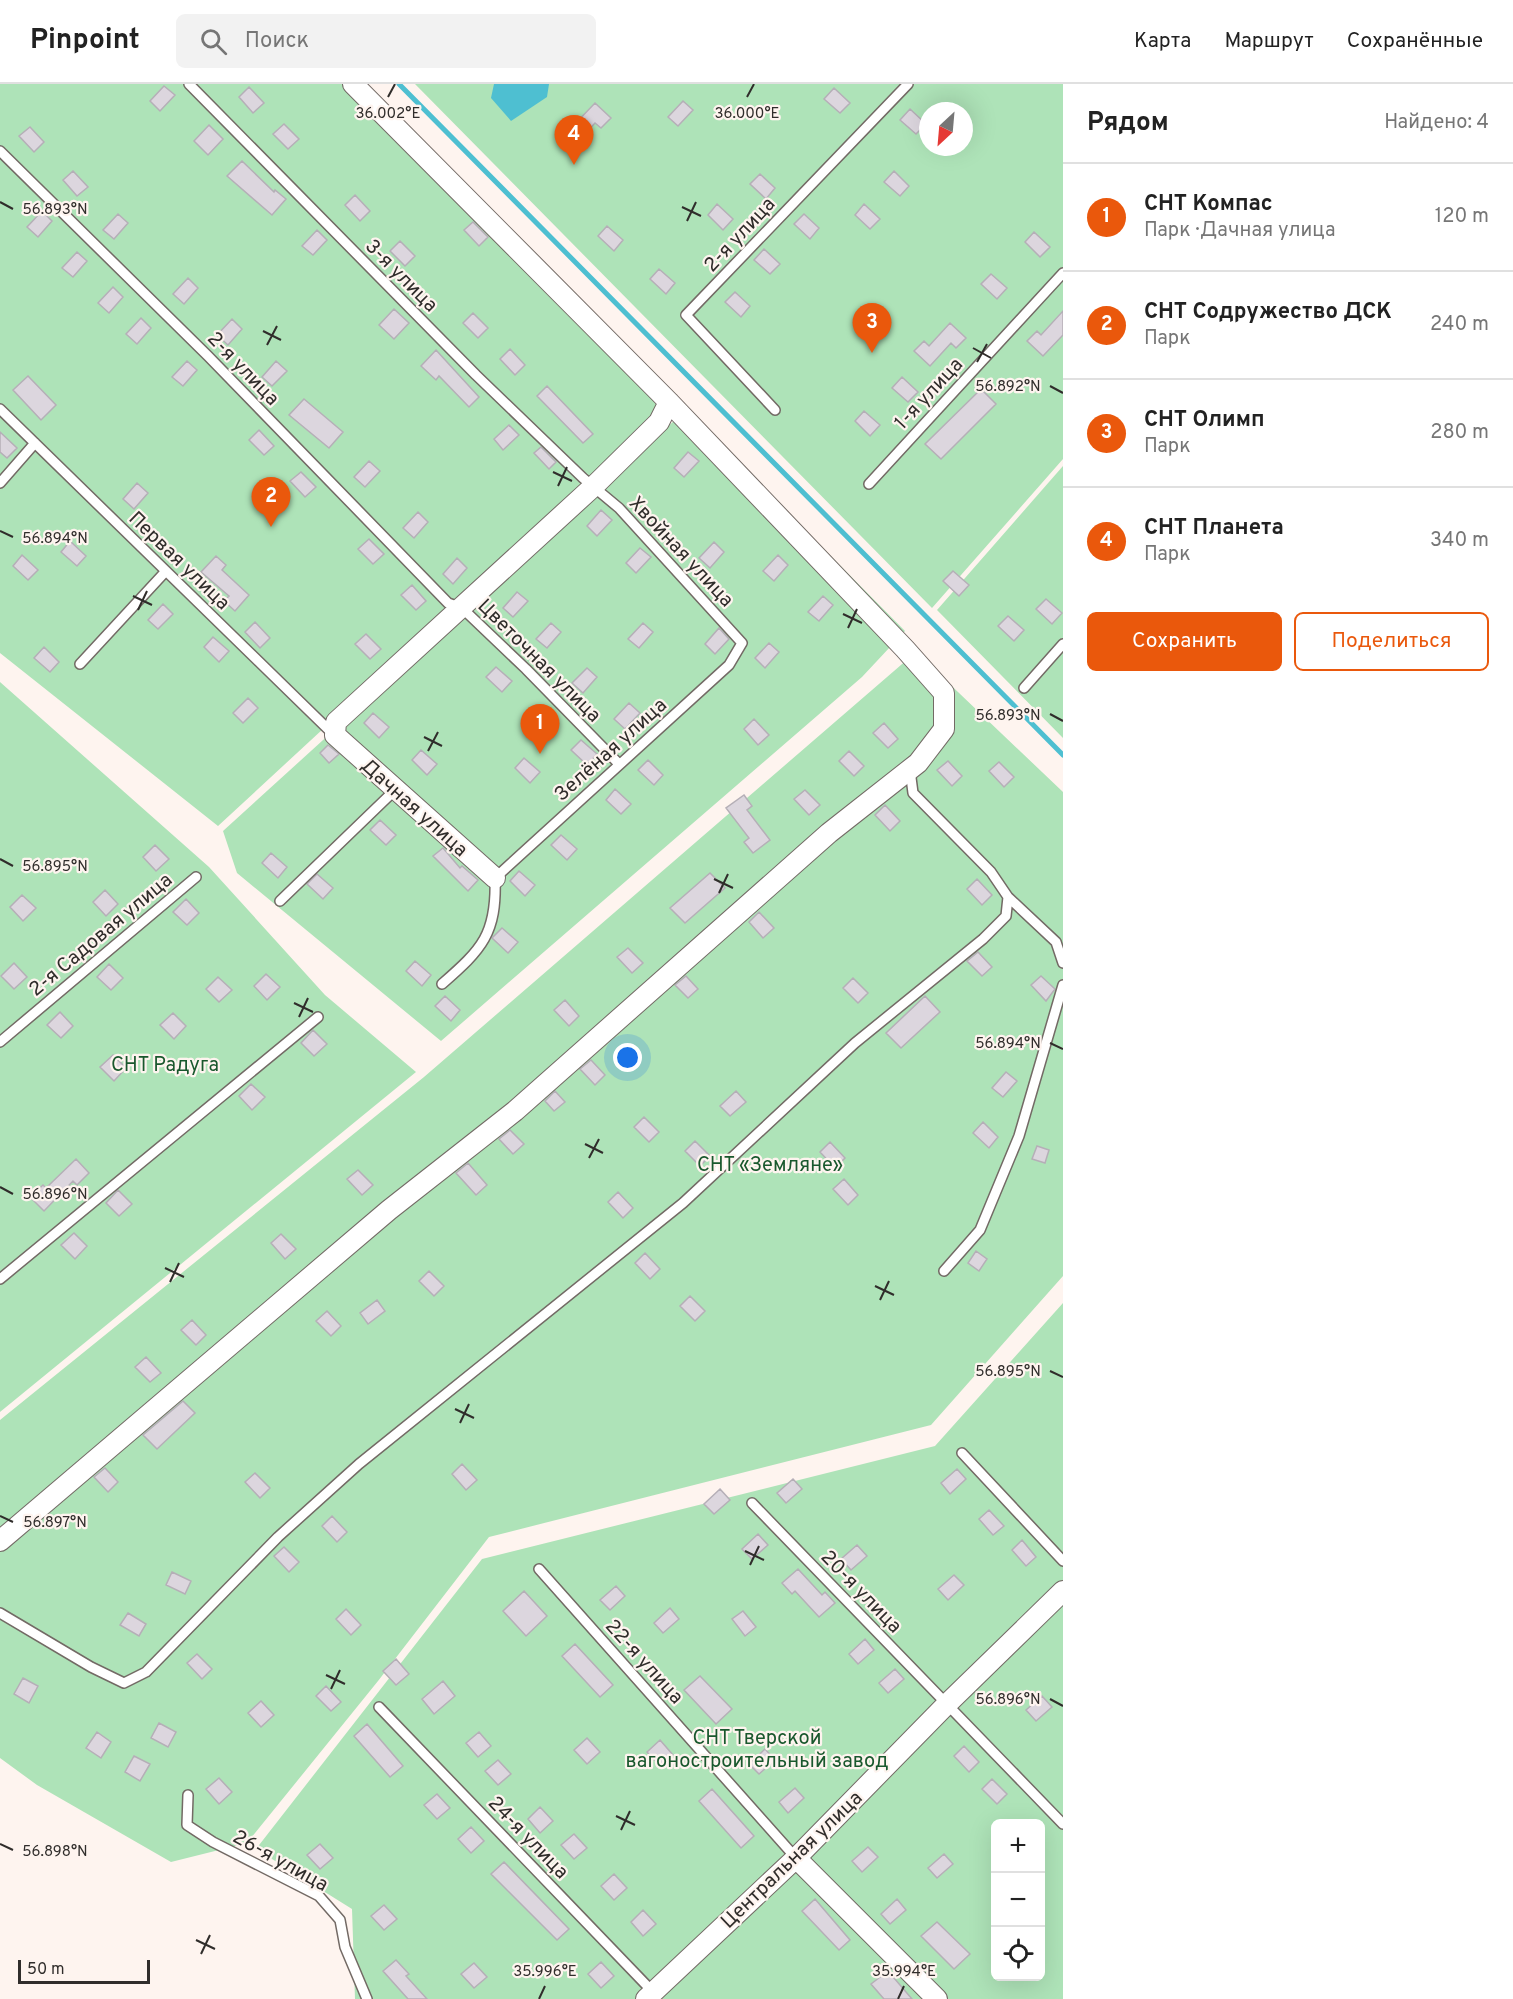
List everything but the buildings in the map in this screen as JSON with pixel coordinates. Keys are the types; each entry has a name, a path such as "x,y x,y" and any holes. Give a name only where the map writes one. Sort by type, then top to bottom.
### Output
{"street":[{"path":"0,1541 389,1210 515,1111 829,833 910,770 944,729 944,693 905,649 669,402 353,84"},
{"path":"335,735 336,722 595,485 659,422 669,402"},
{"name":"Дачная улица","path":"335,735 495,878"},
{"name":"Центральная улица","path":"655,1995 796,1858 946,1705 1063,1592"},
{"path":"796,1858 937,1999"}],"lane":[{"name":"3-я улица","path":"189,84 476,375 583,478 595,485"},
{"name":"2-я улица","path":"775,410 686,315 908,84"},
{"name":"2-я улица","path":"0,151 208,357 448,603 462,608"},
{"name":"1-я улица","path":"869,484 1063,273"},
{"name":"Первая улица","path":"0,409 335,735"},
{"path":"0,483 35,443"},
{"name":"Хвойная улица","path":"595,485 742,642"},
{"path":"80,664 166,571"},
{"name":"Цветочная улица","path":"462,608 526,669 619,764"},
{"name":"Зелёная улица","path":"495,878 729,665 742,642"},
{"path":"1024,688 1063,644"},
{"path":"910,770 913,793 991,872 1008,897 1056,942 1063,963"},
{"path":"280,901 395,790"},
{"name":"2-я Садовая улица","path":"0,1042 196,877"},
{"path":"442,984 470,959 488,936 496,901 495,878"},
{"path":"0,1613 91,1667 124,1683 146,1672 278,1537 359,1464 683,1203 855,1043 983,939 1006,916 1008,897"},
{"path":"944,1271 980,1230 1019,1136 1063,985"},
{"path":"0,1279 318,1017"},
{"path":"962,1453 1063,1561"},
{"name":"20-я улица","path":"752,1503 1063,1824"},
{"name":"22-я улица","path":"539,1569 796,1858"},
{"name":"24-я улица","path":"378,1707 655,1995"},
{"name":"26-я улица","path":"188,1795 187,1825 213,1842 319,1896 340,1920 345,1947 367,1999"}],"green space":[{"path":"0,84 359,84 678,401 218,826 0,653"},
{"path":"415,84 1063,84 1063,459 932,608"},
{"path":"686,410 905,631 862,677 441,1041 237,873 223,831"},
{"path":"1063,466 1063,738 937,610"},
{"name":"СНТ «Земляне»","path":"916,652 1063,792 1063,1276 931,1425 489,1537 378,1681 247,1843 171,1862 37,1785 0,1758 0,1420 424,1077"},
{"name":"СНТ Радуга","path":"0,682 209,867 325,995 416,1072 0,1412"},
{"name":"СНТ Тверской вагоностроительный завод","path":"1063,1303 1063,1999 355,1999 352,1909 256,1849 482,1559 935,1446"}],"water":[{"path":"494,84 549,84 547,97 511,121 491,98"}],"waterway":[{"path":"399,84 1063,755"}],"place":[{"name":"СНТ Планета","path":"574,165"},
{"name":"СНТ Олимп","path":"872,353"},
{"name":"СНТ Содружество ДСК","path":"271,527"},
{"name":"СНТ Компас","path":"540,754"}]}
